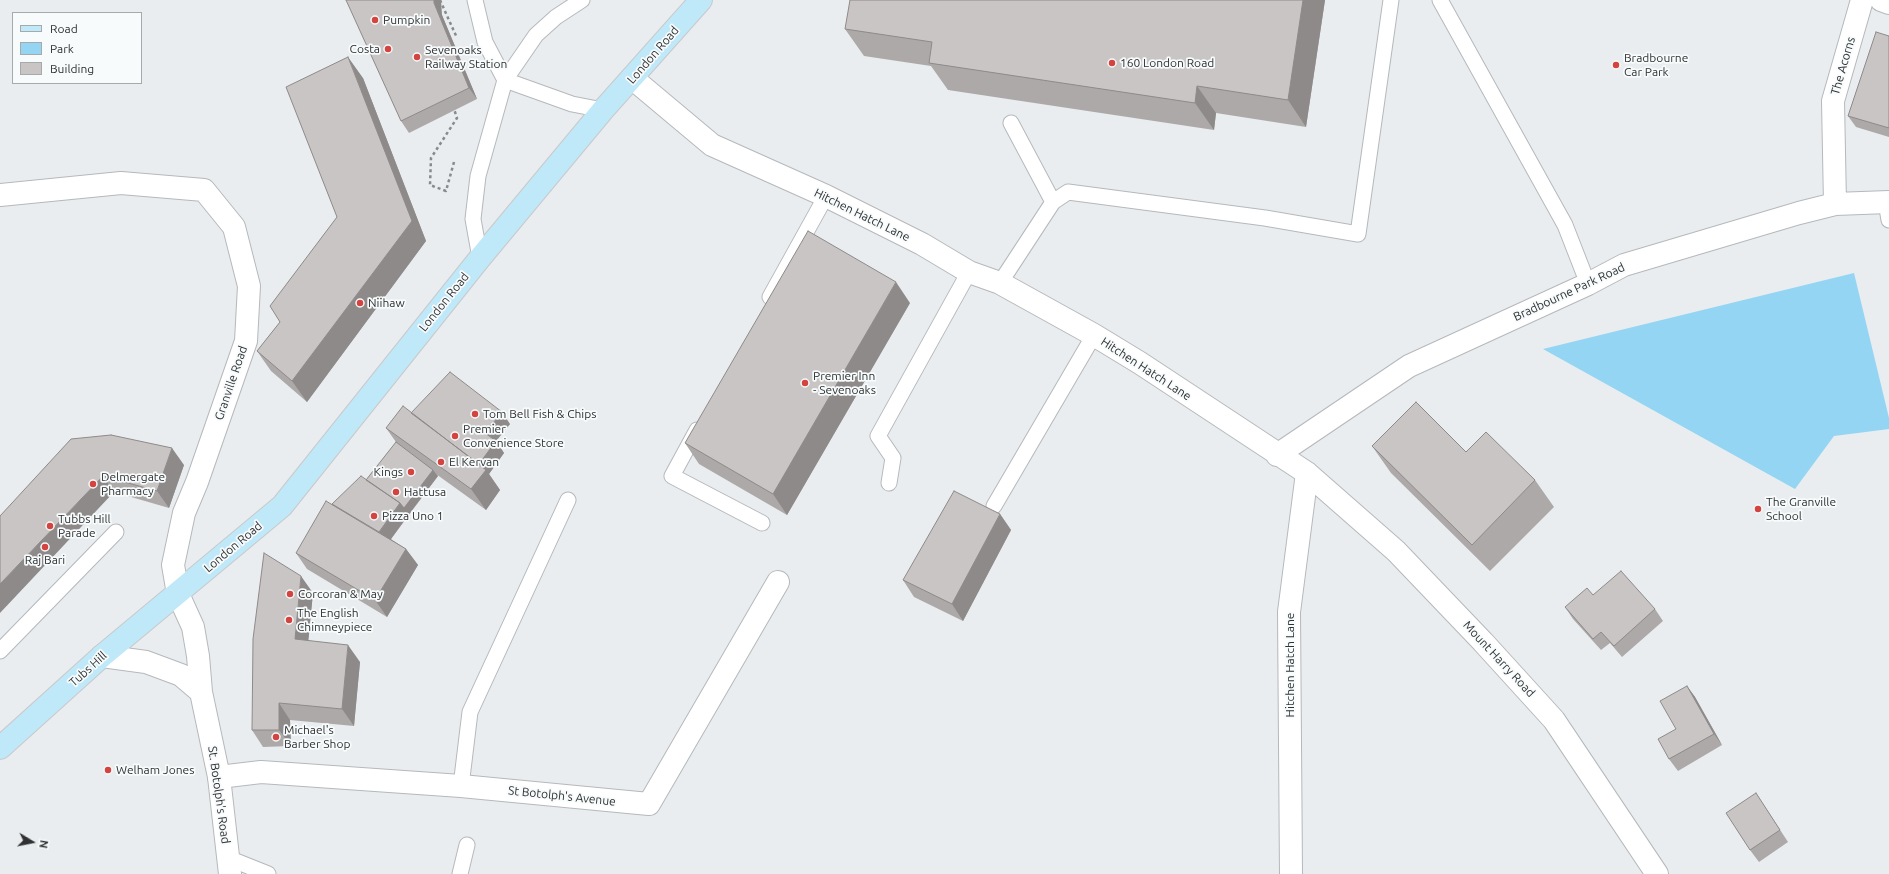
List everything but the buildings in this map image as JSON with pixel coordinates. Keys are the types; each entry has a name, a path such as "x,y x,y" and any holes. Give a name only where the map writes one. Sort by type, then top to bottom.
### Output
{"main road":[{"name":"London Road","path":"178,594 282,506 480,258 603,110 700,0"},
{"name":"Tubs Hill","path":"0,748 102,656 178,594"}],"street":[{"name":"The Acorns","path":"1835,204 1833,101 1862,0"},
{"path":"1880,0 1889,4"},
{"name":"Hitchen Hatch Lane","path":"632,78 712,145 826,196 922,244 969,272 1000,282 1140,363 1307,473 1289,612 1291,874"},
{"name":"Granville Road","path":"0,194 121,183 204,190 234,227 249,286 246,341 197,482 184,513 173,565 178,594"},
{"name":"Bradbourne Park Road","path":"1277,454 1409,366 1588,284 1624,265 1799,213 1835,204 1888,208"},
{"name":"Mount Harry Road","path":"1307,473 1396,551 1484,642 1554,720 1605,793 1657,874"},
{"name":"St Botolph's Avenue","path":"219,777 261,772 461,786 649,804 778,582"},
{"name":"St. Botolph's Road","path":"178,594 193,627 198,656 201,692 219,777 229,866"},
{"path":"102,656 153,664 181,675 201,692"}],"lane":[{"path":"475,0 485,42 505,80 572,104 603,110"},
{"path":"480,258 473,219 478,176 505,80 536,35 556,17 582,0"},
{"path":"1000,282 1053,202 1068,192 1265,218 1358,234 1391,0"},
{"path":"1440,0 1565,225 1588,284"},
{"path":"1011,123 1053,202"},
{"path":"764,308 826,196"},
{"path":"889,483 893,458 878,436 969,272"},
{"path":"994,506 1094,335"},
{"path":"702,420 672,476 762,523"},
{"path":"461,786 470,712 568,500"},
{"path":"0,651 116,532"},
{"path":"460,874 467,845"},
{"path":"229,866 268,874"}],"path":[{"path":"440,0 457,40"},
{"path":"451,104 457,118 431,158 430,185 446,191 456,156"}],"green space":[{"path":"1854,273 1889,418 1889,429 1834,436 1795,489 1543,349"}],"place":[{"name":"Pumpkin","path":"375,20"},
{"name":"Costa","path":"388,49"},
{"name":"Sevenoaks Railway Station","path":"417,57"},
{"name":"160 London Road","path":"1112,63"},
{"name":"Bradbourne Car Park","path":"1616,65"},
{"name":"Niihaw","path":"360,303"},
{"name":"Premier Inn - Sevenoaks","path":"805,383"},
{"name":"Tom Bell Fish & Chips","path":"475,414"},
{"name":"Premier Convenience Store","path":"455,436"},
{"name":"El Kervan","path":"441,462"},
{"name":"Kings","path":"411,472"},
{"name":"Delmergate Pharmacy","path":"93,484"},
{"name":"Hattusa","path":"396,492"},
{"name":"The Granville School","path":"1758,509"},
{"name":"Pizza Uno 1","path":"374,516"},
{"name":"Tubbs Hill Parade","path":"50,526"},
{"name":"Raj Bari","path":"45,547"},
{"name":"Corcoran & May","path":"290,594"},
{"name":"The English Chimneypiece","path":"289,620"},
{"name":"Michael's Barber Shop","path":"276,737"},
{"name":"Welham Jones","path":"108,770"}]}
